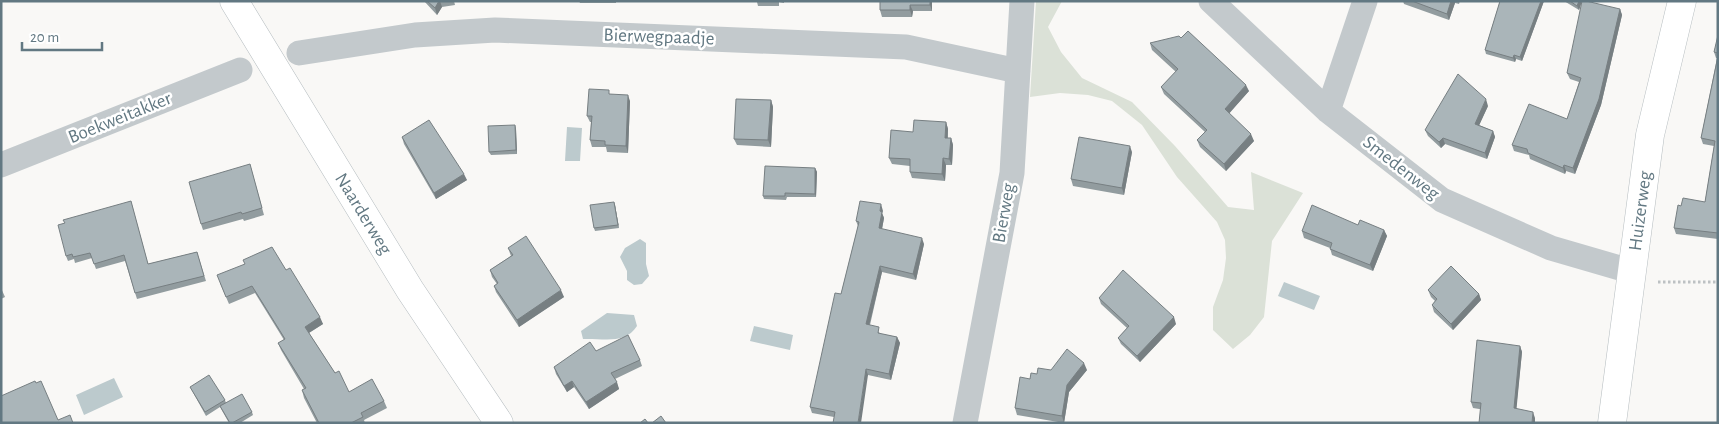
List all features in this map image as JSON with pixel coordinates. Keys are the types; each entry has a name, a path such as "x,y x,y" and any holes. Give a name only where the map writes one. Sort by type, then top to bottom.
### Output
{"main road":[{"name":"Naarderweg","path":"234,1 410,290 499,423"},
{"name":"Huizerweg","path":"1612,423 1640,276 1650,135 1682,1"}],"street":[{"name":"Bierweg","path":"966,423 1012,173 1022,1"},
{"name":"Smedenweg","path":"1211,1 1328,111 1442,200 1551,248 1640,276"},
{"path":"1328,111 1365,1"},
{"name":"Bierwegpaadje","path":"299,53 415,35 496,30 906,47 1018,71"},
{"name":"Boekweitakker","path":"1,165 240,70"}],"path":[{"path":"1640,276 1718,282"}],"shaded area":[{"path":"1036,1 1062,1 1048,27 1061,52 1082,78 1132,102 1175,146 1228,207 1254,210 1251,172 1303,193 1272,241 1264,317 1250,335 1233,349 1213,330 1213,307 1223,280 1226,258 1225,240 1217,222 1177,177 1142,125 1112,101 1088,95 1060,93 1030,97"},
{"path":"567,127 582,128 580,161 565,161"},
{"path":"640,239 646,243 646,264 649,276 642,284 634,285 627,280 627,271 620,257 625,248"},
{"path":"1284,282 1320,296 1314,310 1278,296"},
{"path":"607,313 634,315 637,326 632,332 620,338 583,339 581,331"},
{"path":"754,326 793,335 790,350 750,341"},
{"path":"114,378 123,397 84,415 76,395"}],"building":[{"path":"427,1 439,1 435,8"},
{"path":"880,1 930,1 930,5 910,5 910,10 880,10"},
{"path":"1412,1 1451,1 1447,14"},
{"path":"1500,1 1541,1 1520,57 1514,55 1513,58 1485,50"},
{"path":"1570,1 1579,1 1577,6"},
{"path":"1582,1 1620,9 1599,99 1573,168 1564,165 1563,168 1528,153 1527,149 1512,145 1529,104 1567,119 1581,78 1567,73"},
{"path":"1188,31 1246,85 1225,109 1251,134 1224,164 1197,140 1207,130 1161,87 1178,69 1150,43 1179,36 1181,38"},
{"path":"1718,35 1718,53 1714,52"},
{"path":"1718,56 1718,233 1674,228 1678,205 1681,206 1683,198 1705,202 1715,141 1701,138"},
{"path":"1458,74 1486,99 1475,124 1493,131 1485,153 1443,138 1439,142 1425,130"},
{"path":"589,89 609,90 609,94 628,95 626,146 605,145 605,141 590,140 592,116 587,116"},
{"path":"736,99 771,100 768,140 734,139"},
{"path":"429,120 464,174 434,193 402,137"},
{"path":"914,120 946,122 945,138 951,138 949,159 943,158 942,174 910,172 910,159 889,158 891,130 913,132"},
{"path":"515,125 516,150 489,152 488,126"},
{"path":"1079,137 1130,146 1122,188 1071,179"},
{"path":"250,164 262,208 201,224 189,182"},
{"path":"765,166 815,168 815,194 785,193 785,196 763,196"},
{"path":"131,201 148,264 197,252 204,276 135,293 124,255 94,264 90,253 73,257 72,254 66,256 58,225 65,223 63,220"},
{"path":"860,201 881,204 880,211 882,212 879,228 922,238 913,274 880,266 866,324 879,327 878,333 897,337 889,374 866,369 858,423 833,423 835,412 810,407 835,293 841,294 859,222 856,221"},
{"path":"614,202 618,225 594,228 590,205"},
{"path":"1312,205 1358,225 1360,220 1384,230 1370,265 1330,249 1332,243 1302,231"},
{"path":"526,236 561,290 517,320 494,286 498,283 490,270 513,255 508,248"},
{"path":"272,247 286,270 290,268 320,317 305,327 335,373 339,371 349,392 372,379 384,401 361,413 363,417 351,423 319,423 302,390 306,388 278,343 285,339 252,286 226,297 217,275 245,264 243,260"},
{"path":"1451,266 1479,294 1451,324 1432,305 1437,299 1428,290"},
{"path":"1123,270 1174,317 1137,356 1118,338 1129,326 1099,298"},
{"path":"628,335 640,360 611,373 617,382 586,402 572,381 564,386 554,367 590,342 596,351"},
{"path":"1477,340 1520,346 1514,408 1533,412 1532,423 1479,423 1481,403 1471,402"},
{"path":"1067,349 1084,363 1067,385 1062,416 1015,408 1020,377 1030,379 1031,373 1037,374 1038,368 1051,370"},
{"path":"209,375 225,400 205,412 190,387"},
{"path":"35,381 36,383 41,381 58,420 70,415 73,423 1,423 1,396"},
{"path":"242,394 252,412 230,423 220,406"},
{"path":"661,416 666,423 652,423"},
{"path":"645,419 648,423 640,423"}]}
